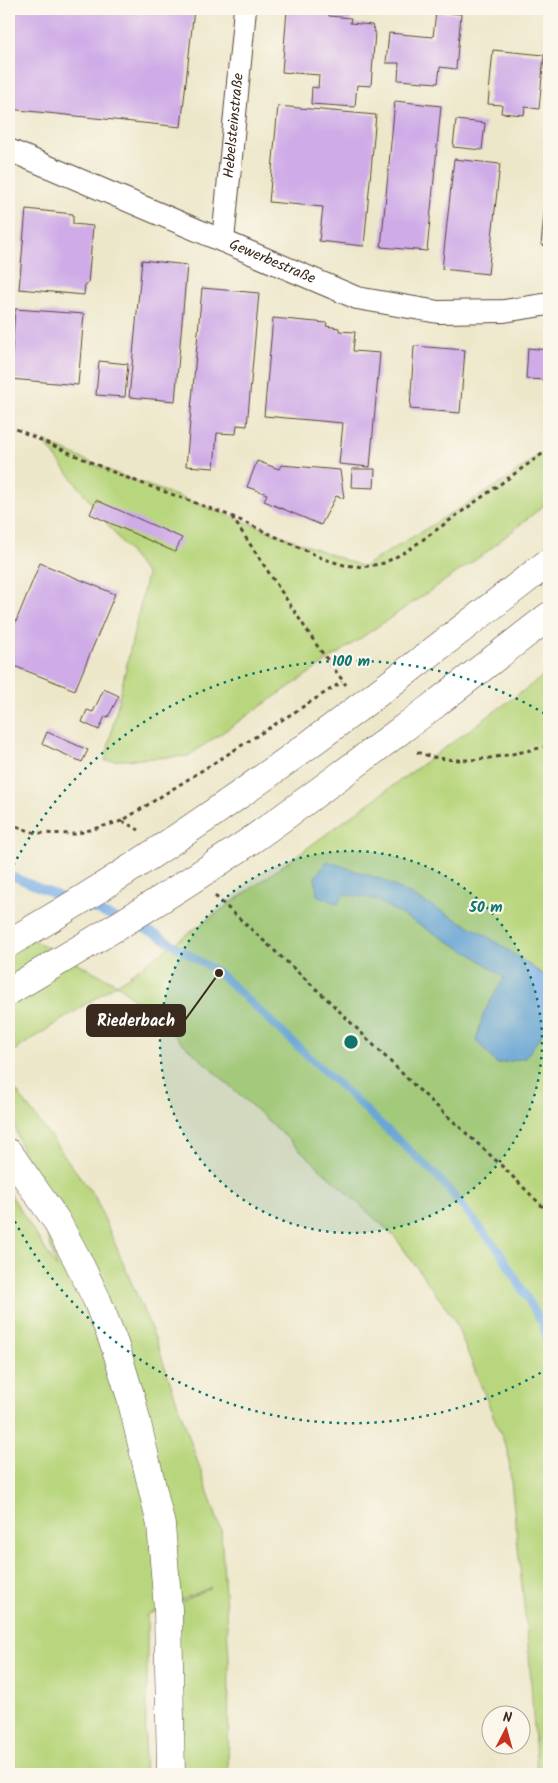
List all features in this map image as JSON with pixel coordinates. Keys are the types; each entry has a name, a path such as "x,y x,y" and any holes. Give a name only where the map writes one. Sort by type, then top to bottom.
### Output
{"main road":[{"path":"9,943 70,908 152,856 232,801 326,733 549,562"},
{"path":"9,991 173,892 254,838 348,770 549,616"},
{"path":"9,1153 56,1220 77,1259 97,1300 115,1346 131,1398 161,1525 168,1609 170,1774"}],"street":[{"name":"Hebelsteinstraße","path":"223,241 245,9"},
{"name":"Gewerbestraße","path":"9,150 357,298 438,312 504,311 549,304"}],"path":[{"path":"9,426 122,476 231,516 324,559 344,565 363,567 384,563 407,551 549,449"},
{"path":"231,516 342,682 348,688"},
{"path":"9,824 36,833 75,834 122,821 342,682"},
{"path":"413,750 442,759 466,761 495,758 549,746"},
{"path":"122,821 142,832"},
{"path":"215,896 326,998 417,1088 502,1166 549,1213"}],"green space":[{"path":"44,442 122,476 363,567 506,480 549,447 549,501 484,554 188,756 105,761 147,575"},
{"path":"549,672 549,1774 537,1774 529,1654 508,1452 454,1319 395,1237 117,984"},
{"path":"9,927 117,984 9,1054"},
{"path":"9,1081 95,1197 155,1338 221,1530 229,1658 228,1774 171,1774 168,1609 211,1587 147,1615 144,1774 9,1774 9,1192 57,1268 9,1107"}],"water":[{"path":"327,861 383,880 484,934 547,977 549,1025 525,1058 497,1064 476,1040 484,1012 504,978 476,957 374,899 344,894 338,904 317,895 315,877"}],"building":[{"path":"9,9 194,9 181,127 9,109"},
{"path":"287,10 329,13 329,16 351,18 350,23 372,25 375,32 371,86 357,85 355,107 311,104 312,87 318,88 319,75 282,72"},
{"path":"436,12 461,14 456,69 440,67 438,83 398,80 399,63 386,63 389,33 433,37"},
{"path":"493,50 544,55 539,109 525,107 524,115 501,113 502,105 488,104"},
{"path":"395,101 441,106 427,251 381,247"},
{"path":"278,106 376,115 364,246 319,241 323,207 269,202"},
{"path":"456,120 485,123 482,150 453,147"},
{"path":"454,159 500,164 488,274 442,269"},
{"path":"549,174 549,246 541,245"},
{"path":"26,209 73,214 73,224 93,226 88,284 85,284 84,295 19,289"},
{"path":"142,260 187,265 175,401 129,397"},
{"path":"202,288 259,293 247,426 237,425 236,434 217,433 214,468 186,466"},
{"path":"15,309 84,314 78,385 10,379"},
{"path":"273,318 327,323 326,326 339,328 339,331 355,332 353,351 380,353 370,467 339,464 343,423 264,416"},
{"path":"414,346 465,350 460,413 410,409"},
{"path":"528,348 549,350 549,380 526,379"},
{"path":"99,361 128,364 125,397 96,395"},
{"path":"257,461 279,469 281,465 340,470 344,498 336,496 321,525 264,501 267,494 247,487"},
{"path":"352,469 375,469 374,488 351,487"},
{"path":"96,500 182,538 175,552 90,514"},
{"path":"40,563 115,594 75,690 9,664 9,624 14,626"},
{"path":"104,689 119,696 108,717 105,716 99,730 82,722 87,710 93,712"},
{"path":"47,732 88,750 82,762 42,744"}],"waterway":[{"path":"9,875 69,900"},
{"path":"85,906 118,919"},
{"path":"131,924 156,934 219,973 439,1178 500,1252 542,1323 549,1345"}],"place":[{"name":"Riederbach","path":"219,973"}]}
